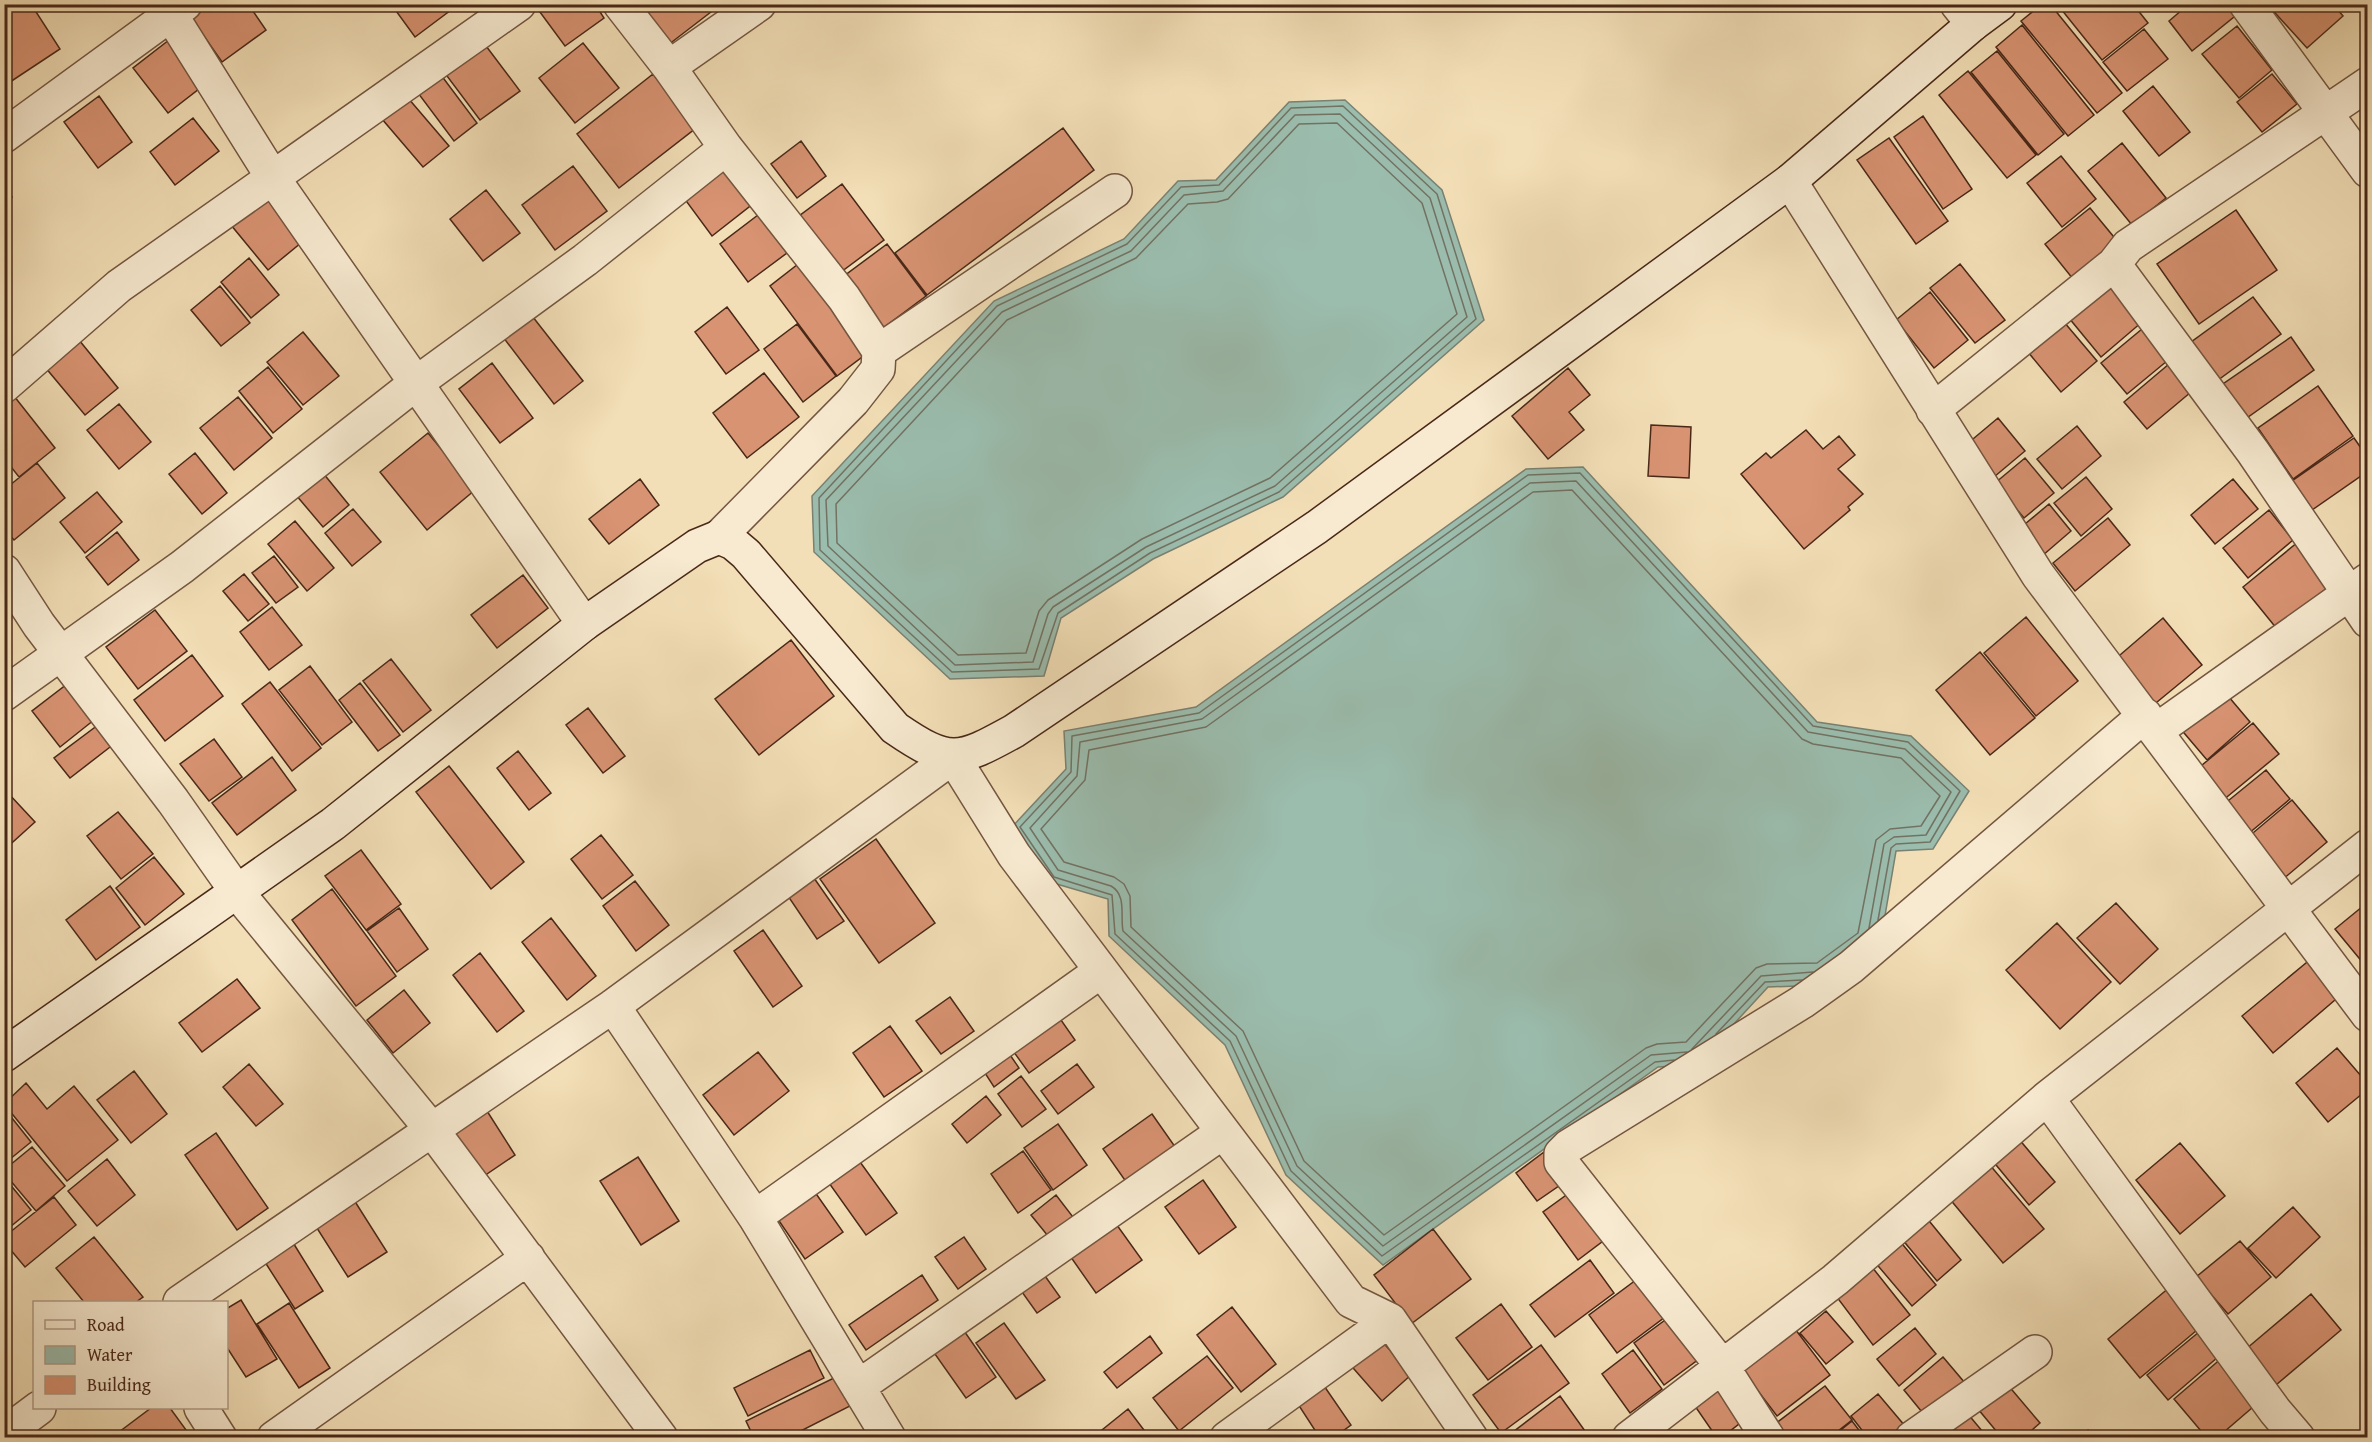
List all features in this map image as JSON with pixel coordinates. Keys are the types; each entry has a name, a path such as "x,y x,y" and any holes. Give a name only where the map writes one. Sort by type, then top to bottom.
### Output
{"street":[{"path":"4,386 119,286 519,4"},
{"path":"4,1056 333,824 584,624 697,546 719,537 853,401 878,369 879,351 844,298 726,148 669,67 620,4"},
{"path":"669,67 759,4"},
{"path":"181,1301 613,1006 953,757 980,750 1014,731 1317,527 1790,181 1965,14 2000,4"},
{"path":"2246,4 2326,111 2367,171"},
{"path":"4,136 173,8 273,178 584,624"},
{"path":"1933,410 2114,264 2128,246 2367,84"},
{"path":"4,694 182,567 415,384 585,260 726,148"},
{"path":"1790,181 2038,575 2151,722 2367,1015"},
{"path":"879,351 1115,191"},
{"path":"2114,264 2253,452 2358,588 2367,621"},
{"path":"719,537 733,543 746,554 895,728 923,747 953,757 1014,855 1351,1301 1390,1320 1471,1437"},
{"path":"4,571 61,654 173,801 237,892 432,1130 661,1437"},
{"path":"1768,1437 1722,1366 1561,1162 1561,1154 1569,1146 1802,1002 1851,967 2151,722 2358,588"},
{"path":"1629,1437 1835,1280 2047,1098 2367,846"},
{"path":"755,1217 1101,971"},
{"path":"613,1006 755,1217 889,1437"},
{"path":"2047,1098 2275,1411 2298,1437"},
{"path":"858,1387 1223,1132"},
{"path":"274,1437 528,1258"},
{"path":"1227,1437 1390,1320"},
{"path":"1912,1437 2035,1352"},
{"path":"4,1434 36,1409"},
{"path":"202,1409 220,1437"}],"water":[{"path":"1345,100 1442,190 1484,320 1283,497 1153,559 1061,618 1044,676 950,679 814,552 812,496 994,301 1124,239 1178,181 1216,180 1289,102"},
{"path":"1583,467 1817,722 1911,736 1969,791 1933,849 1896,851 1880,945 1825,985 1768,987 1696,1065 1658,1067 1383,1265 1286,1175 1225,1045 1109,936 1108,899 1050,882 1011,828 1066,769 1064,731 1196,707 1526,469"}],"building":[{"path":"4,4 31,4 60,49 4,86"},
{"path":"198,4 248,4 266,30 222,62 187,12"},
{"path":"391,4 459,4 415,37"},
{"path":"534,4 595,4 604,18 565,46"},
{"path":"652,4 720,5 668,45 643,11"},
{"path":"2042,4 2050,4 2122,93 2097,113 2021,21"},
{"path":"2057,4 2133,4 2148,23 2102,60"},
{"path":"2189,4 2234,4 2240,12 2192,51 2169,21"},
{"path":"2267,4 2333,4 2343,16 2307,48"},
{"path":"2022,25 2094,115 2068,136 1996,47"},
{"path":"2237,26 2272,70 2239,98 2202,54"},
{"path":"2144,29 2168,59 2127,91 2103,62"},
{"path":"480,38 520,91 480,120 441,68"},
{"path":"169,40 204,85 168,113 133,68"},
{"path":"583,43 619,88 575,123 539,78"},
{"path":"1997,51 2064,134 2038,155 1971,72"},
{"path":"438,71 477,123 454,141 415,89"},
{"path":"1968,71 2036,155 2007,178 1939,95"},
{"path":"653,74 696,128 619,188 577,134"},
{"path":"2272,74 2297,104 2262,132 2237,102"},
{"path":"2153,86 2190,132 2159,156 2123,111"},
{"path":"99,96 132,142 98,168 64,122"},
{"path":"408,98 449,146 423,167 382,119"},
{"path":"1923,116 1972,189 1943,209 1894,137"},
{"path":"193,118 219,151 175,185 150,152"},
{"path":"1063,128 1094,170 927,295 895,253"},
{"path":"1889,138 1948,221 1916,244 1857,160"},
{"path":"801,141 826,176 797,198 771,164"},
{"path":"2122,143 2166,198 2132,225 2088,171"},
{"path":"2061,156 2096,199 2062,227 2027,183"},
{"path":"723,162 754,203 712,236 681,194"},
{"path":"573,166 607,211 555,250 522,205"},
{"path":"842,184 884,240 841,272 799,216"},
{"path":"4,187 12,197 4,203"},
{"path":"486,190 520,233 483,261 450,219"},
{"path":"270,193 307,238 268,270 231,225"},
{"path":"2090,208 2118,242 2073,279 2045,244"},
{"path":"2236,210 2277,270 2199,324 2157,264"},
{"path":"758,215 787,253 748,282 720,244"},
{"path":"887,244 926,296 883,328 844,276"},
{"path":"249,258 279,295 251,318 221,282"},
{"path":"802,261 870,351 837,376 770,286"},
{"path":"1960,264 2005,320 1975,343 1930,288"},
{"path":"2111,284 2142,322 2101,357 2069,318"},
{"path":"220,286 250,323 221,346 191,310"},
{"path":"1930,292 1968,340 1934,368 1896,320"},
{"path":"2253,297 2281,334 2214,383 2187,345"},
{"path":"727,307 759,350 726,374 695,332"},
{"path":"529,312 583,381 554,404 500,333"},
{"path":"2064,322 2097,361 2061,392 2028,352"},
{"path":"797,324 836,376 803,402 764,349"},
{"path":"2142,329 2167,361 2127,394 2101,363"},
{"path":"303,332 339,376 303,405 267,362"},
{"path":"2291,337 2314,370 2244,420 2220,386"},
{"path":"79,340 118,388 85,415 45,367"},
{"path":"492,363 533,418 500,443 459,389"},
{"path":"2169,364 2191,392 2147,429 2124,402"},
{"path":"268,367 302,409 273,433 239,391"},
{"path":"1568,368 1590,395 1569,412 1584,430 1548,459 1512,416"},
{"path":"764,373 799,417 747,458 713,413"},
{"path":"2318,386 2353,436 2293,479 2258,428"},
{"path":"14,396 55,448 19,477 4,458 4,404"},
{"path":"238,397 272,438 234,470 200,428"},
{"path":"119,404 151,442 119,469 87,430"},
{"path":"1998,418 2025,451 1988,482 1961,449"},
{"path":"1651,425 1691,427 1689,478 1648,476"},
{"path":"2077,426 2101,456 2062,489 2037,459"},
{"path":"1806,430 1823,449 1839,436 1855,455 1838,469 1863,494 1848,507 1850,510 1804,549 1741,474 1766,453 1771,458"},
{"path":"428,433 475,490 427,530 380,472"},
{"path":"2354,438 2368,458 2368,471 2312,510 2292,481"},
{"path":"195,453 227,493 202,514 169,474"},
{"path":"2025,458 2054,493 2024,518 1995,483"},
{"path":"37,463 65,498 14,540 4,529 4,490"},
{"path":"323,473 349,505 323,527 296,495"},
{"path":"2086,477 2112,509 2081,536 2054,503"},
{"path":"640,479 659,505 609,544 589,519"},
{"path":"2233,479 2258,509 2215,544 2191,515"},
{"path":"97,492 122,522 85,553 60,522"},
{"path":"2049,504 2071,531 2042,556 2019,529"},
{"path":"353,509 381,542 352,566 325,533"},
{"path":"2269,510 2293,540 2248,578 2223,548"},
{"path":"2108,518 2130,545 2075,591 2053,563"},
{"path":"295,521 334,568 307,591 268,544"},
{"path":"117,532 139,560 108,585 86,557"},
{"path":"2298,542 2332,584 2277,629 2243,587"},
{"path":"274,556 298,587 276,603 252,573"},
{"path":"244,574 269,604 248,621 223,591"},
{"path":"523,575 548,608 497,648 471,615"},
{"path":"272,607 302,645 269,670 240,632"},
{"path":"155,610 187,651 138,689 106,647"},
{"path":"2026,617 2078,681 2036,716 1984,653"},
{"path":"2163,618 2202,665 2151,707 2113,661"},
{"path":"791,640 834,696 759,755 715,699"},
{"path":"1980,652 2035,718 1990,755 1936,690"},
{"path":"192,655 223,696 165,741 134,700"},
{"path":"391,659 431,710 403,732 363,681"},
{"path":"310,666 352,722 322,745 279,690"},
{"path":"71,681 99,716 60,747 32,711"},
{"path":"270,682 321,748 292,771 242,704"},
{"path":"360,683 400,735 378,751 339,700"},
{"path":"2223,690 2250,722 2207,760 2179,727"},
{"path":"588,708 625,756 603,773 566,725"},
{"path":"2253,723 2279,754 2222,801 2196,770"},
{"path":"98,725 114,744 70,778 54,758"},
{"path":"214,739 242,777 209,801 180,764"},
{"path":"518,751 551,793 529,810 497,768"},
{"path":"272,757 296,790 237,835 212,803"},
{"path":"449,766 524,862 491,889 416,792"},
{"path":"2266,770 2290,799 2248,834 2223,805"},
{"path":"8,793 35,822 4,850 4,797"},
{"path":"2292,800 2327,842 2282,880 2247,838"},
{"path":"118,812 153,854 121,879 87,836"},
{"path":"601,835 633,875 602,899 571,859"},
{"path":"876,839 935,923 879,963 820,879"},
{"path":"361,850 401,904 366,930 325,876"},
{"path":"154,857 184,894 145,925 116,888"},
{"path":"814,878 844,921 817,939 788,896"},
{"path":"635,881 669,925 636,951 603,906"},
{"path":"110,886 140,927 96,960 66,920"},
{"path":"332,889 396,976 356,1006 292,920"},
{"path":"2368,902 2368,969 2335,929"},
{"path":"2116,903 2158,949 2120,984 2077,938"},
{"path":"399,908 428,949 397,972 367,931"},
{"path":"551,918 596,976 567,1000 522,942"},
{"path":"2057,923 2111,982 2060,1029 2006,970"},
{"path":"763,930 802,986 773,1007 734,951"},
{"path":"480,953 524,1011 497,1032 453,975"},
{"path":"2312,958 2342,994 2273,1053 2242,1016"},
{"path":"237,979 260,1008 202,1052 179,1023"},
{"path":"404,990 430,1023 393,1053 367,1020"},
{"path":"950,997 974,1031 941,1054 916,1021"},
{"path":"1054,1010 1075,1040 1029,1073 1008,1044"},
{"path":"890,1026 922,1071 884,1097 853,1053"},
{"path":"2337,1048 2368,1084 2368,1089 2328,1122 2296,1083"},
{"path":"758,1052 789,1091 734,1135 703,1095"},
{"path":"1008,1052 1019,1068 994,1087 983,1070"},
{"path":"249,1064 283,1104 256,1126 223,1087"},
{"path":"1077,1064 1094,1087 1058,1114 1041,1091"},
{"path":"134,1071 167,1114 131,1143 97,1100"},
{"path":"1021,1076 1046,1109 1022,1127 998,1094"},
{"path":"26,1083 47,1109 74,1086 118,1140 67,1181 4,1104"},
{"path":"986,1096 1001,1115 967,1143 952,1124"},
{"path":"4,1108 31,1142 4,1164"},
{"path":"487,1111 515,1155 481,1178 452,1133"},
{"path":"1152,1114 1178,1151 1129,1186 1103,1149"},
{"path":"1058,1124 1087,1165 1053,1190 1024,1148"},
{"path":"216,1133 268,1208 237,1230 185,1155"},
{"path":"2018,1138 2055,1182 2029,1205 1992,1160"},
{"path":"2180,1143 2225,1196 2180,1234 2136,1180"},
{"path":"32,1147 65,1186 36,1211 4,1173 4,1170"},
{"path":"1023,1151 1051,1190 1018,1213 991,1174"},
{"path":"1544,1152 1566,1181 1537,1201 1516,1173"},
{"path":"855,1155 897,1213 866,1235 824,1176"},
{"path":"638,1157 679,1221 641,1245 600,1181"},
{"path":"107,1159 135,1195 97,1226 68,1191"},
{"path":"1989,1164 2044,1229 2003,1263 1949,1198"},
{"path":"4,1177 31,1210 5,1231 4,1230"},
{"path":"1203,1180 1236,1227 1199,1254 1165,1207"},
{"path":"812,1188 843,1232 805,1259 775,1215"},
{"path":"1576,1188 1611,1235 1578,1260 1543,1212"},
{"path":"1056,1195 1073,1217 1048,1236 1031,1215"},
{"path":"54,1197 76,1225 25,1267 4,1242 4,1237"},
{"path":"354,1200 387,1252 348,1277 315,1225"},
{"path":"2293,1207 2320,1237 2276,1278 2248,1248"},
{"path":"1921,1211 1961,1260 1937,1281 1896,1232"},
{"path":"1114,1221 1142,1260 1096,1293 1068,1253"},
{"path":"1433,1229 1471,1279 1411,1324 1374,1275"},
{"path":"94,1237 143,1297 137,1301 83,1301 56,1268"},
{"path":"964,1237 986,1269 958,1289 935,1257"},
{"path":"1899,1240 1936,1285 1912,1306 1874,1261"},
{"path":"292,1241 323,1291 295,1309 263,1259"},
{"path":"2240,1241 2271,1277 2228,1314 2196,1277"},
{"path":"1590,1260 1614,1293 1555,1337 1530,1305"},
{"path":"1872,1267 1910,1315 1873,1345 1836,1296"},
{"path":"922,1275 938,1300 866,1350 849,1325"},
{"path":"1045,1276 1060,1297 1037,1313 1022,1292"},
{"path":"1640,1277 1669,1314 1617,1353 1589,1315"},
{"path":"2170,1287 2203,1325 2140,1378 2108,1339"},
{"path":"2311,1294 2341,1330 2276,1385 2246,1349"},
{"path":"241,1300 277,1359 246,1377 228,1349 228,1308"},
{"path":"289,1303 330,1368 299,1388 257,1324"},
{"path":"1501,1304 1532,1347 1488,1380 1456,1338"},
{"path":"1232,1307 1276,1364 1241,1392 1197,1335"},
{"path":"1826,1311 1853,1342 1826,1364 1800,1333"},
{"path":"1672,1315 1703,1356 1664,1385 1634,1343"},
{"path":"1789,1321 1830,1375 1777,1416 1736,1362"},
{"path":"1004,1323 1045,1380 1016,1399 976,1343"},
{"path":"960,1325 996,1377 966,1398 930,1347"},
{"path":"2205,1327 2225,1351 2168,1400 2147,1375"},
{"path":"1915,1328 1936,1354 1899,1386 1877,1359"},
{"path":"1376,1335 1412,1374 1382,1401 1347,1361"},
{"path":"1150,1336 1162,1353 1117,1388 1104,1372"},
{"path":"1541,1345 1569,1383 1501,1433 1473,1395"},
{"path":"810,1350 824,1378 748,1416 734,1388"},
{"path":"1633,1350 1662,1389 1630,1413 1602,1374"},
{"path":"1207,1356 1233,1388 1179,1431 1153,1398"},
{"path":"1943,1357 1965,1383 1926,1417 1904,1390"},
{"path":"2223,1357 2260,1401 2217,1438 2207,1438 2174,1399"},
{"path":"838,1376 852,1405 787,1438 754,1438 746,1421"},
{"path":"1714,1378 1744,1420 1721,1438 1717,1438 1688,1396"},
{"path":"1320,1380 1351,1425 1333,1438 1320,1438 1294,1398"},
{"path":"2007,1384 2040,1423 2023,1438 2002,1438 1978,1409"},
{"path":"1825,1386 1852,1420 1829,1438 1785,1438 1775,1424"},
{"path":"1878,1394 1905,1426 1891,1438 1868,1438 1851,1416"},
{"path":"1560,1396 1590,1438 1505,1438"},
{"path":"1962,1407 1988,1438 1926,1438"},
{"path":"150,1409 171,1409 189,1434 184,1438 111,1438"},
{"path":"1128,1409 1150,1438 1092,1438"},
{"path":"1852,1421 1865,1438 1831,1438"},
{"path":"2088,1430 2094,1438 2079,1438"}]}
